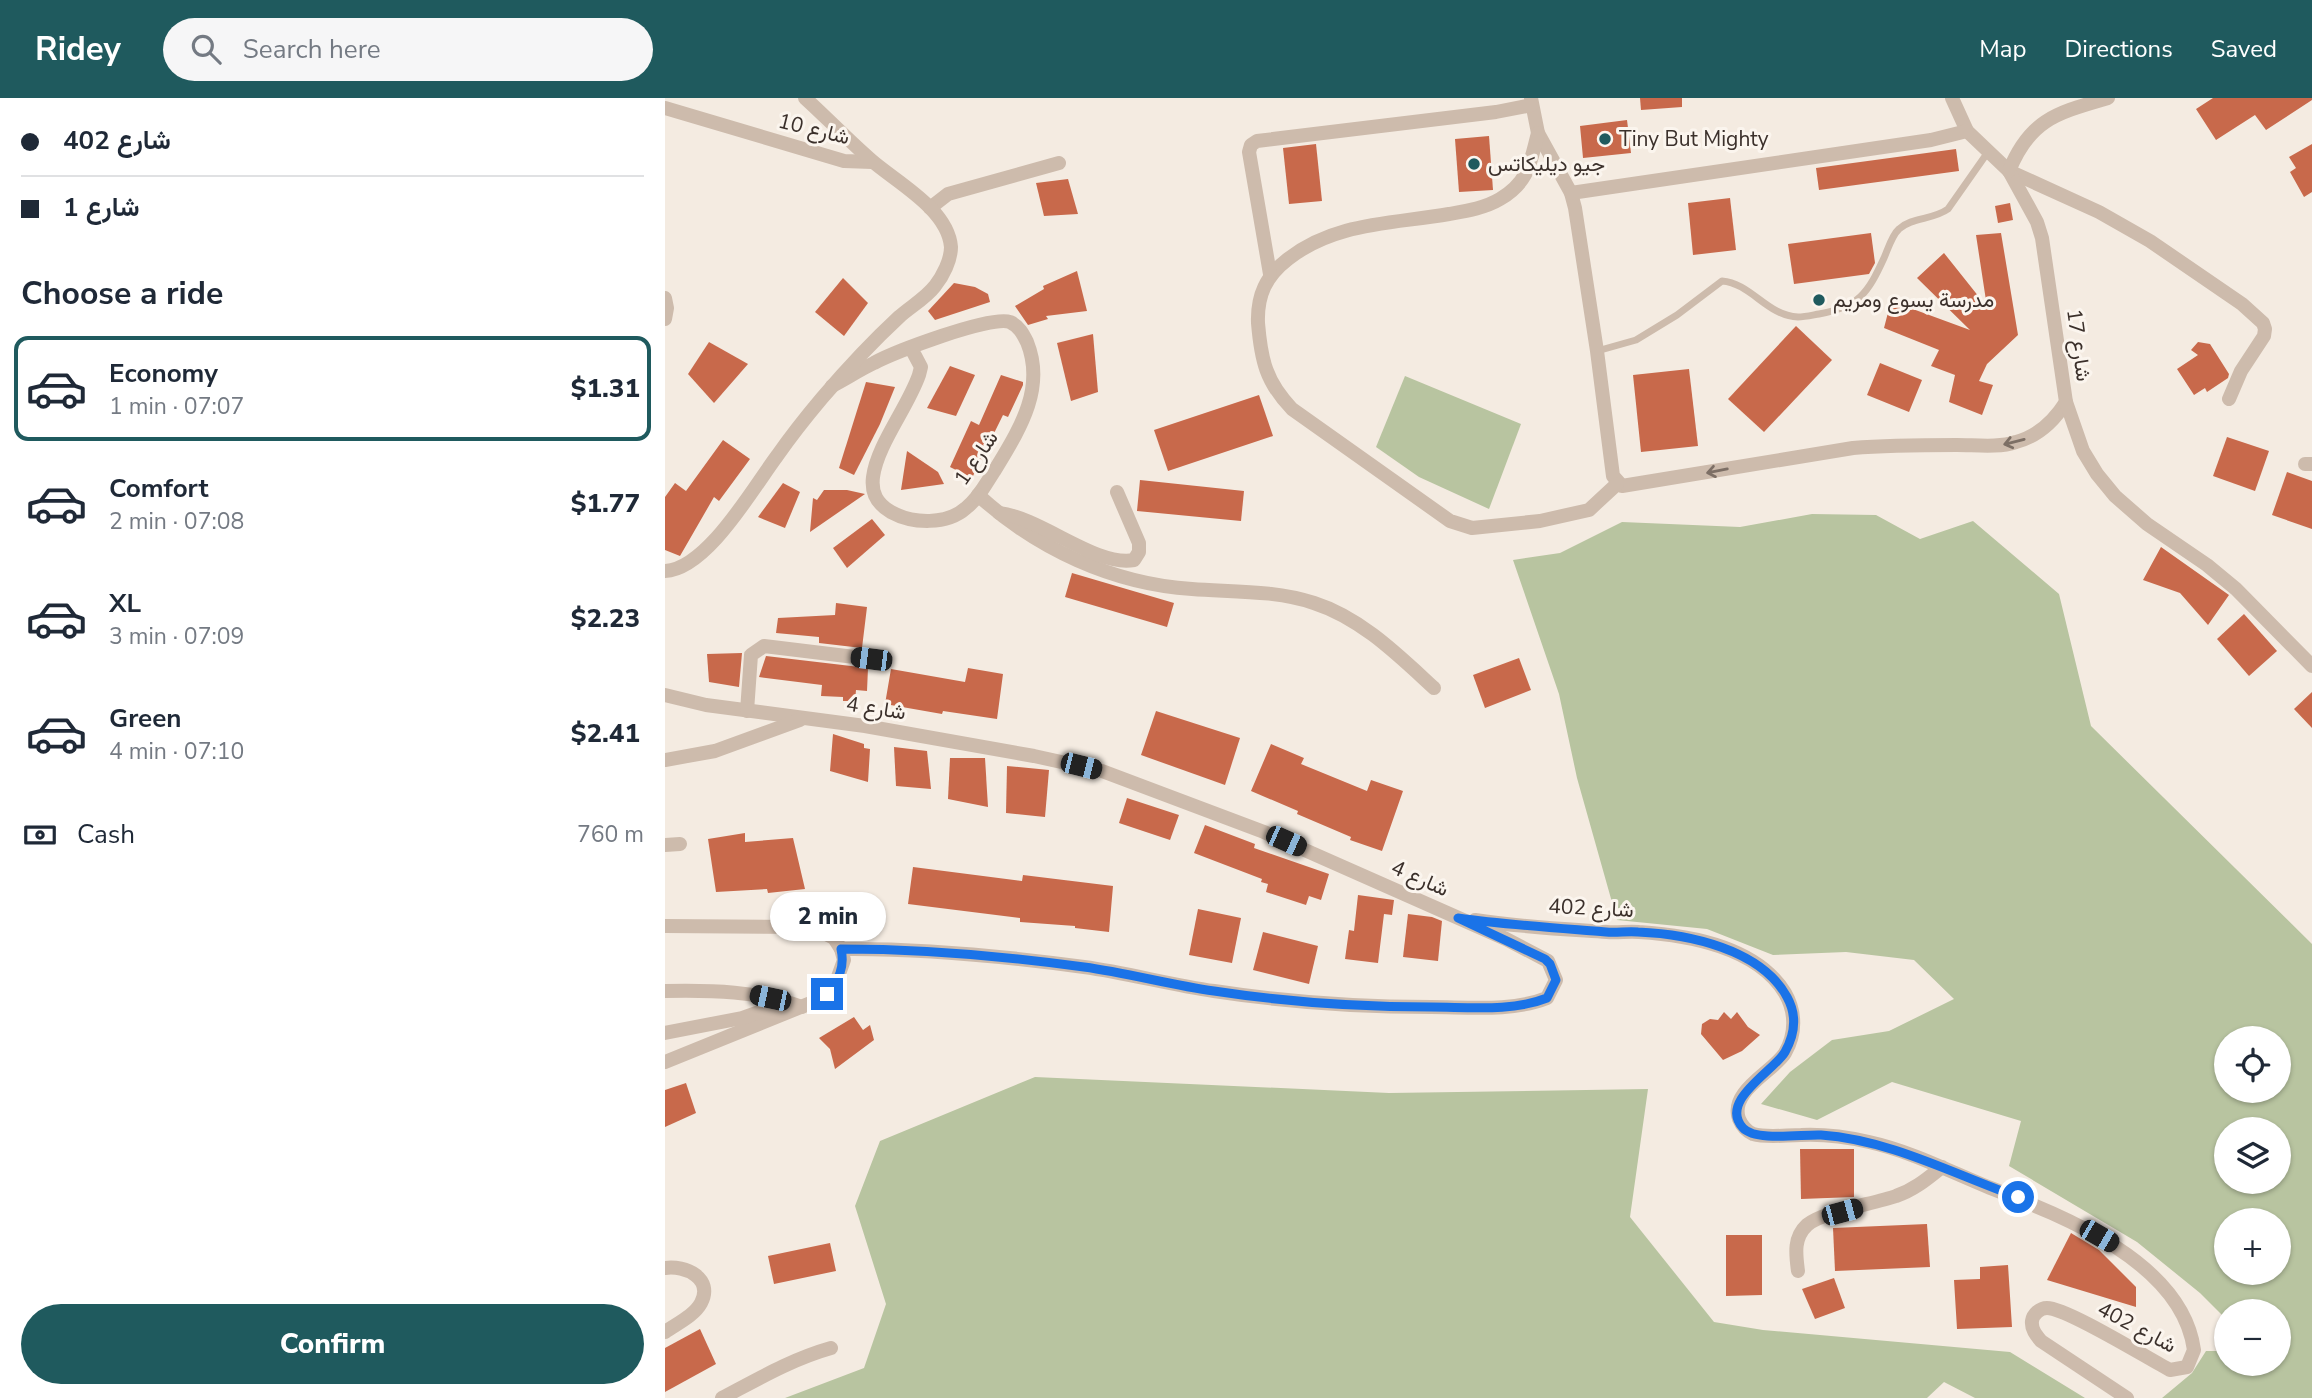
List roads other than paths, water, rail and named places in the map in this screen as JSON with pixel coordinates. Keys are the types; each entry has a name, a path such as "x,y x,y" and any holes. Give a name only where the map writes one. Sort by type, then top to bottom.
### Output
{"street":[{"path":"665,571 683,567 713,541 832,386 898,318 934,288 945,269 951,249 943,224 930,208 872,162 805,98"},
{"path":"1952,98 1966,131 2009,171 2099,212 2150,242 2242,304 2263,323 2264,336 2241,371 2229,399"},
{"path":"2009,171 2017,150 2034,129 2045,121 2108,98"},
{"path":"1270,275 1249,152 1251,145 1257,141 1496,112 1532,102 1538,133 1571,193 1578,222 1613,476 1617,484 1589,510 1540,521 1472,528 1450,521 1292,409 1275,392 1265,370 1260,343 1257,306 1270,275 1297,252 1318,239 1362,226 1468,211 1499,200 1519,186 1527,174 1538,133"},
{"name":"شارع 10","path":"665,108 844,161 872,162"},
{"path":"1571,193 1931,140 1966,131"},
{"path":"930,208 949,194 1059,163"},
{"name":"شارع 17","path":"1617,484 1627,487 1784,458 1890,445 2004,445 2029,438 2041,431 2066,402 2042,238 2037,222 2009,171"},
{"path":"665,298 665,319"},
{"name":"شارع 1","path":"832,386 875,362 911,348 995,321 1010,323 1023,332 1033,358 1033,396 1021,426 978,495 966,509 947,519 905,517 883,507 873,489 874,470 919,375 921,367 911,348"},
{"path":"2066,402 2083,450 2115,496 2147,524 2207,565 2236,589 2312,666"},
{"path":"997,513 1025,518 1104,556 1124,562 1134,560 1139,552 1139,543 1117,492"},
{"path":"978,495 997,513 1037,540 1114,575 1168,586 1261,593 1313,603 1333,611 1366,631 1434,688"},
{"path":"747,710 751,655 764,646 871,659"},
{"name":"شارع 4","path":"665,695 681,700 943,740 1102,771 1264,832 1458,918 1548,961 1556,980 1547,998 1514,1005 1376,1006 1293,1001 1216,991 1086,967 966,954 885,948 841,949"},
{"path":"665,760 715,751 805,718"},
{"name":"شارع 402","path":"1458,918 1518,926 1682,937 1736,953 1776,979 1792,1008 1795,1021 1784,1054 1750,1088 1738,1105 1738,1116 1743,1128 1754,1134 1823,1135 1869,1142 1942,1167 2086,1228 2112,1243 2168,1292 2183,1315 2193,1341 2191,1363 2170,1370 2066,1313 2047,1308 2036,1312 2032,1320 2033,1332 2041,1341 2127,1398"},
{"path":"665,926 809,927 834,938 841,949 843,960 835,985 818,1000 665,1062"},
{"path":"665,991 728,992 787,1001 802,1007"},
{"path":"665,1033 742,1018 787,1001"},
{"path":"1798,1271 1796,1243 1807,1225 1823,1217 1899,1196 1916,1188 1942,1167"},
{"path":"665,1268 685,1269 695,1273 704,1291 701,1303 692,1313 665,1332"},
{"path":"722,1398 805,1355 831,1348"}],"lane":[{"path":"1597,351 1636,340 1677,315 1722,281 1732,282 1777,313 1798,317 1843,310 1862,296 1876,275 1897,230 1910,222 1940,215 1948,209 1988,152"}],"place":[{"name":"Tiny But Mighty","path":"1605,139"},
{"name":"جيو ديليكاتس","path":"1474,164"},
{"name":"مدرسة يسوع ومريم","path":"1819,300"}]}
